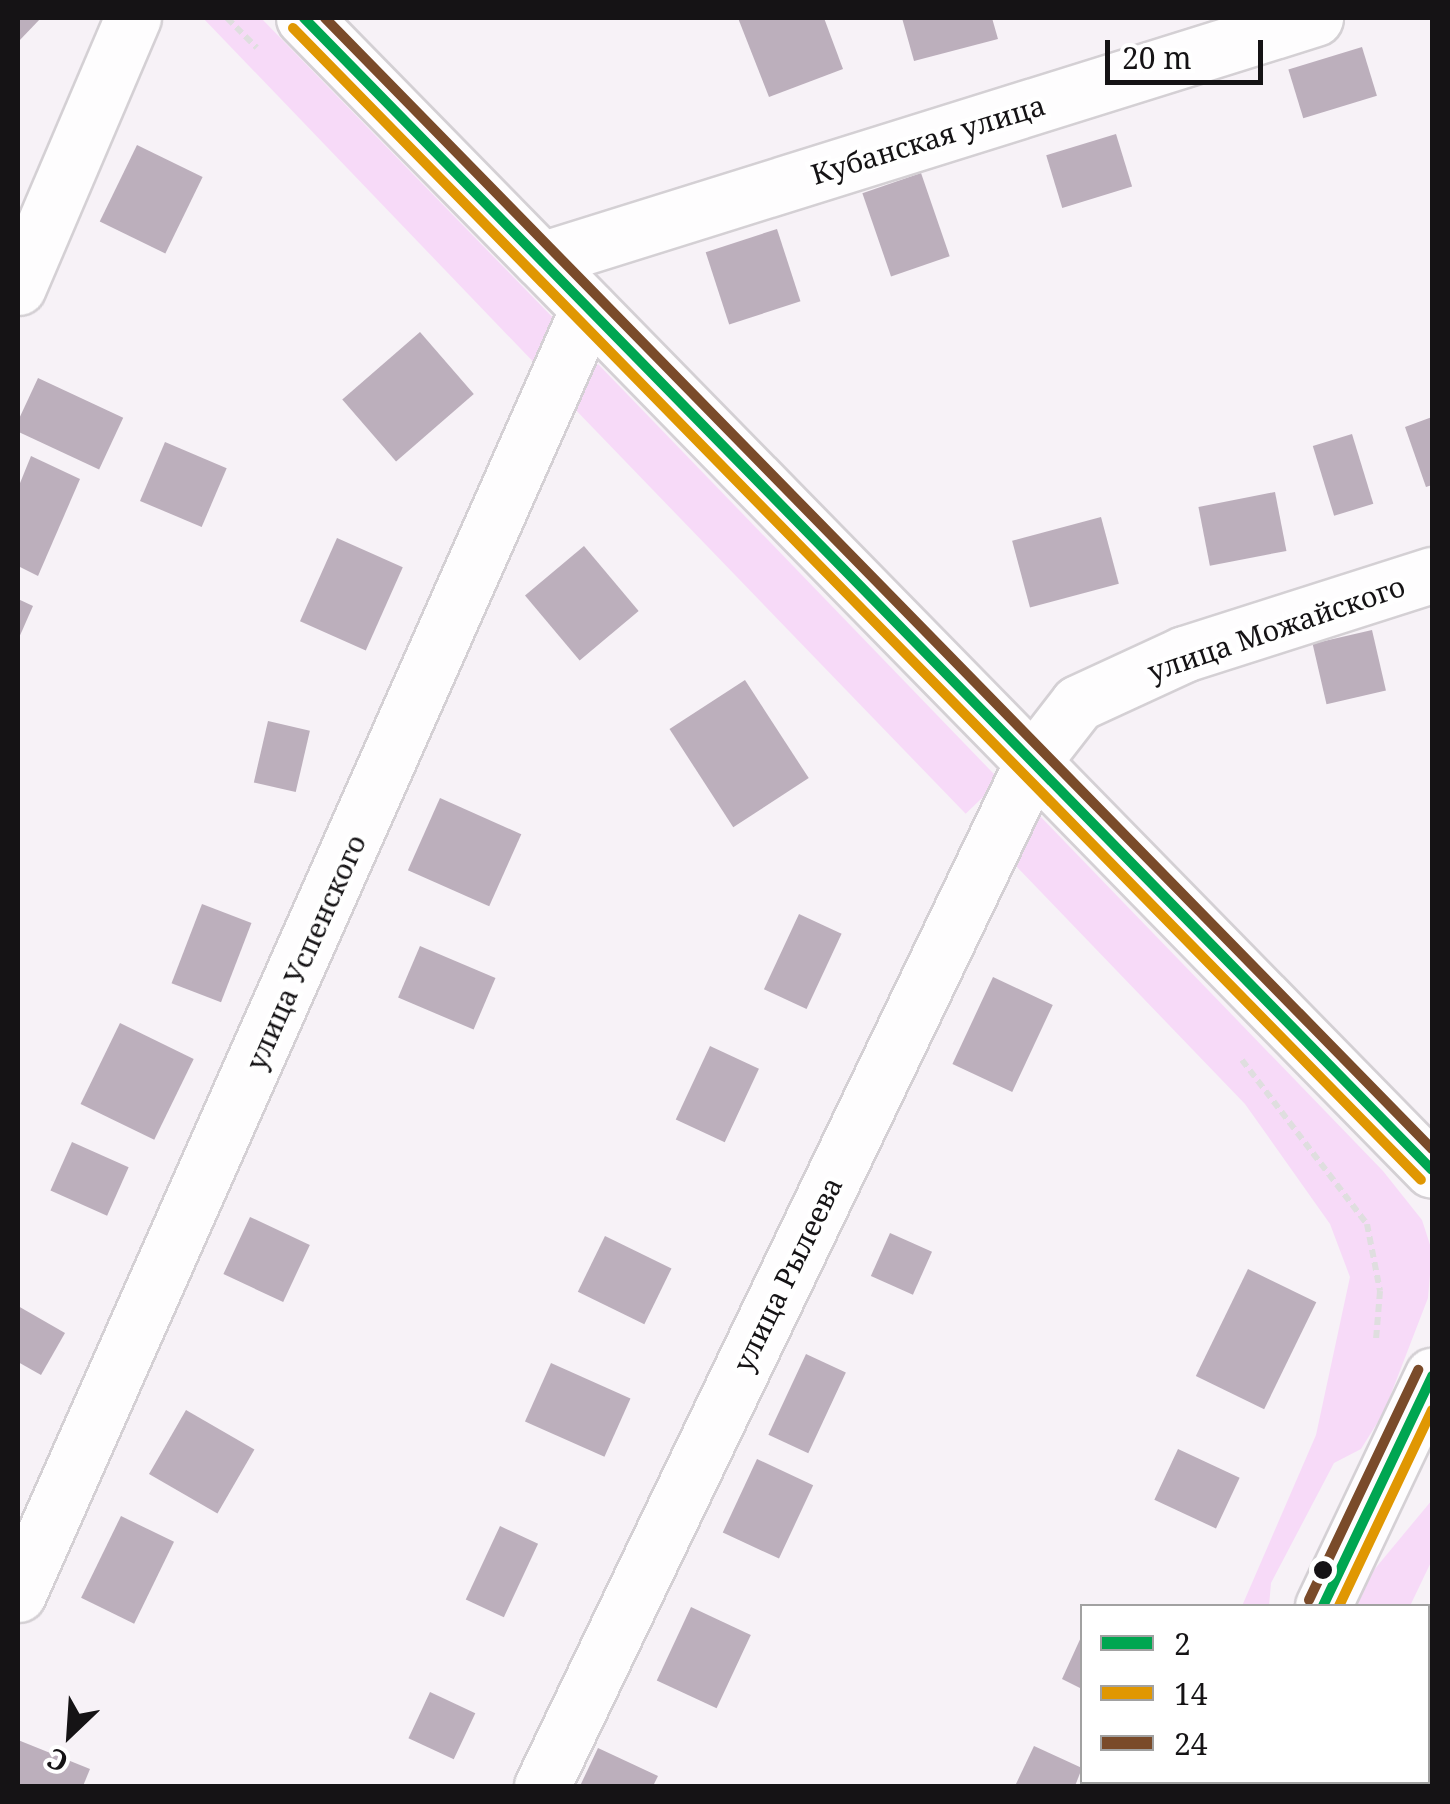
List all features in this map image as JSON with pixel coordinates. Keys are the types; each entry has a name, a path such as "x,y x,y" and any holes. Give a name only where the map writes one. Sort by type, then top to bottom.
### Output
{"street":[{"path":"18,287 133,18"},
{"path":"304,18 1432,1170"},
{"name":"Кубанская улица","path":"541,260 1315,18"},
{"name":"улица Успенского","path":"18,1594 588,308"},
{"name":"улица Можайского","path":"1032,761 1078,703 1184,654 1432,575"},
{"name":"улица Рылеева","path":"542,1786 1032,761"},
{"path":"1324,1604 1418,1445 1432,1376"}],"path":[{"path":"227,18 268,59"},
{"path":"1234,1049 1367,1224 1380,1290 1376,1340"}],"shaded area":[{"path":"203,18 261,18 563,328 543,372"},
{"path":"598,364 1000,780 966,814 563,397"},
{"path":"1037,813 1383,1171 1422,1220 1432,1251 1428,1298 1384,1412 1361,1449 1334,1463 1271,1583 1269,1604 1243,1604 1316,1435 1350,1277 1330,1224 1245,1104 1013,863"},
{"path":"1432,1500 1432,1560 1411,1604 1346,1604"}],"building":[{"path":"18,18 41,18 18,42"},
{"path":"738,18 824,18 843,69 769,97"},
{"path":"902,18 992,18 998,39 914,61"},
{"path":"1362,47 1377,96 1303,118 1288,70"},
{"path":"1116,134 1132,187 1062,208 1046,155"},
{"path":"137,145 203,177 165,253 100,221"},
{"path":"921,173 950,256 891,276 862,193"},
{"path":"777,229 800,301 729,324 706,252"},
{"path":"420,332 474,394 396,461 342,400"},
{"path":"38,378 123,418 99,469 18,432 18,421"},
{"path":"1432,417 1432,485 1426,487 1405,427"},
{"path":"1352,434 1373,504 1334,516 1313,446"},
{"path":"165,442 227,468 202,527 140,501"},
{"path":"31,456 80,479 38,576 18,566 18,488"},
{"path":"1275,492 1286,551 1210,566 1198,507"},
{"path":"1101,517 1119,584 1030,607 1012,541"},
{"path":"337,538 403,567 366,650 300,621"},
{"path":"584,546 639,611 580,661 525,595"},
{"path":"18,599 33,606 18,640"},
{"path":"1372,630 1386,690 1327,704 1313,644"},
{"path":"745,680 809,778 733,827 670,729"},
{"path":"268,721 310,731 296,792 254,782"},
{"path":"440,798 521,834 489,906 408,870"},
{"path":"202,904 251,923 221,1002 172,983"},
{"path":"799,914 842,934 807,1009 764,989"},
{"path":"420,946 495,978 474,1030 398,998"},
{"path":"993,977 1053,1005 1012,1092 952,1064"},
{"path":"120,1023 194,1059 154,1140 81,1104"},
{"path":"710,1046 759,1069 725,1142 676,1119"},
{"path":"72,1142 129,1167 107,1216 50,1190"},
{"path":"250,1217 310,1245 283,1302 223,1274"},
{"path":"890,1233 932,1252 913,1295 871,1276"},
{"path":"605,1236 672,1268 644,1324 578,1292"},
{"path":"1248,1269 1316,1302 1264,1409 1196,1376"},
{"path":"18,1306 65,1333 41,1375 18,1362"},
{"path":"806,1354 846,1373 808,1453 768,1435"},
{"path":"551,1363 630,1398 604,1457 525,1421"},
{"path":"186,1410 254,1450 217,1514 149,1474"},
{"path":"1178,1449 1240,1478 1216,1528 1154,1500"},
{"path":"757,1459 813,1485 779,1559 723,1532"},
{"path":"121,1516 174,1542 134,1624 81,1598"},
{"path":"500,1526 538,1544 504,1617 466,1599"},
{"path":"691,1607 751,1635 717,1708 657,1680"},
{"path":"1080,1639 1080,1688 1062,1679"},
{"path":"430,1692 475,1713 454,1759 408,1738"},
{"path":"18,1740 90,1769 83,1786 18,1786"},
{"path":"1034,1746 1080,1767 1075,1786 1015,1786"},
{"path":"598,1748 658,1776 653,1786 580,1786"}],"transit line":[{"name":"2","path":"304,18 1432,1170"},
{"name":"24","path":"325,18 1432,1149"},
{"name":"14","path":"293,28 1421,1180"},
{"name":"24","path":"1309,1600 1418,1370"},
{"name":"2","path":"1324,1604 1432,1376"},
{"name":"14","path":"1340,1604 1432,1410"}]}
